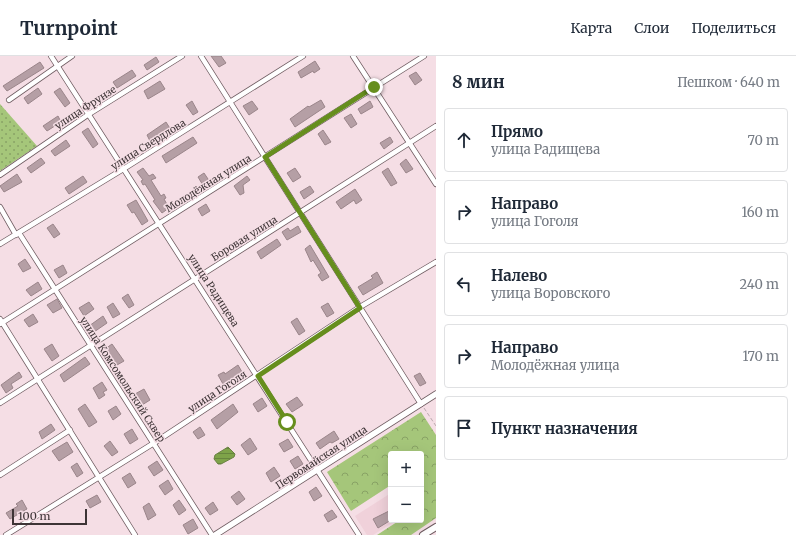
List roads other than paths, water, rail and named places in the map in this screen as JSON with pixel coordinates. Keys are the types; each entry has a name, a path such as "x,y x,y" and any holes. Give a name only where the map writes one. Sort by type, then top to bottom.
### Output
{"main road":[{"path":"423,535 436,527"}],"street":[{"name":"улица Радищева","path":"52,56 359,535"},
{"path":"9,100 72,56"},
{"name":"улица Фрунзе","path":"0,175 89,114 182,56"},
{"path":"201,56 421,404"},
{"name":"улица Свердлова","path":"0,244 125,168 303,56"},
{"path":"353,56 436,184"},
{"name":"Молодёжная улица","path":"1,322 161,224 424,56"},
{"name":"Боровая улица","path":"0,402 436,126"},
{"name":"улица Комсомольский Сквер","path":"0,207 215,535"},
{"name":"улица Гоголя","path":"6,535 154,443 360,308 436,262"},
{"path":"1,322 135,535"},
{"name":"Первомайская улица","path":"215,535 436,394"},
{"path":"0,475 70,430"}]}
